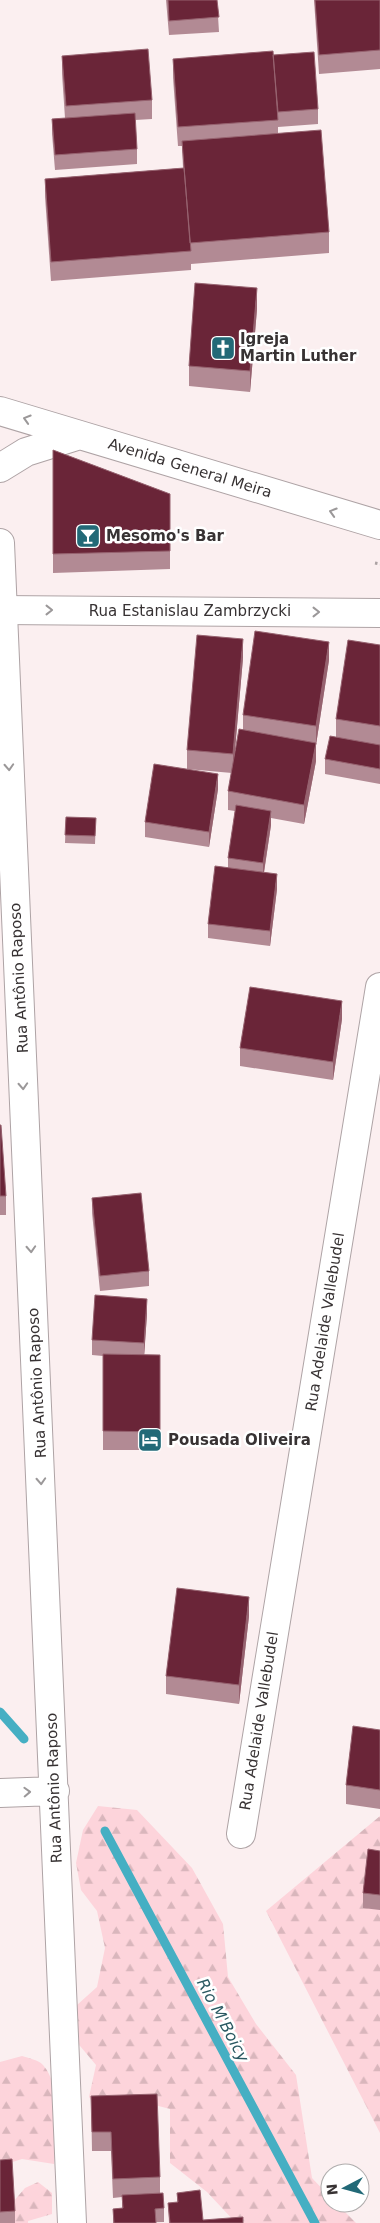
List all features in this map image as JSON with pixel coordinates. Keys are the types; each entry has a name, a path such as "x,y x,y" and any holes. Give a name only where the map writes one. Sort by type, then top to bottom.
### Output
{"street":[{"path":"0,399 0,420"},
{"name":"Avenida General Meira","path":"0,411 380,525"},
{"path":"0,468 26,452 80,435"},
{"name":"Rua Antônio Raposo","path":"0,543 1,610 72,2223"},
{"name":"Rua Estanislau Zambrzycki","path":"1,610 380,613"},
{"name":"Rua Adelaide Vallebudel","path":"241,1834 380,987"},
{"path":"0,1793 54,1791"}],"path":[{"path":"375,563 380,564"}],"green space":[{"path":"98,1806 137,1810 192,1868 223,1924 228,1977 256,2024 296,2075 312,2178 320,2186 320,2213 346,2213 356,2223 236,2223 207,2192 170,2163 170,2109 151,2104 98,2111 89,2097 96,2065 75,2040 77,2005 97,1987 105,1948 97,1911 81,1890 76,1863 83,1830"},
{"path":"380,1816 380,2133 266,1911"},
{"path":"22,2056 41,2063 49,2074 53,2086 57,2113 57,2141 54,2164 22,2159 0,2166 0,2062"},
{"path":"38,2182 52,2193 52,2214 28,2221 28,2223 15,2223 13,2202 25,2188"}],"building":[{"path":"168,0 217,0 219,17 169,21"},
{"path":"315,0 380,0 380,50 319,55"},
{"path":"148,49 152,100 66,106 62,56"},
{"path":"273,51 278,120 178,127 173,59"},
{"path":"314,52 318,109 278,112 273,55"},
{"path":"135,113 137,149 55,155 52,119"},
{"path":"321,130 329,232 190,243 182,141"},
{"path":"184,168 191,251 51,262 45,179"},
{"name":"Igreja Martin Luther","path":"195,283 257,288 250,371 189,366"},
{"path":"53,450 170,494 170,551 53,554"},
{"path":"255,631 329,642 316,726 243,715"},
{"path":"197,635 243,639 233,754 187,750"},
{"path":"348,640 380,645 380,726 336,719"},
{"path":"239,729 316,743 304,805 228,791"},
{"path":"330,736 380,745 380,769 325,759"},
{"path":"154,764 218,774 209,832 145,822"},
{"path":"236,805 271,811 263,863 228,858"},
{"path":"66,817 96,818 95,836 65,835"},
{"path":"215,866 277,874 270,931 208,924"},
{"path":"250,987 342,1001 333,1062 240,1048"},
{"path":"1,1125 6,1196 0,1196"},
{"path":"141,1193 149,1271 100,1276 92,1198"},
{"path":"95,1295 147,1299 144,1343 92,1340"},
{"path":"103,1354 160,1355 160,1432 103,1431"},
{"path":"177,1588 249,1597 239,1685 166,1676"},
{"path":"353,1726 380,1730 380,1790 346,1785"},
{"path":"368,1849 380,1851 380,1895 363,1893"},
{"path":"157,2094 160,2177 113,2179 111,2132 92,2132 91,2096"},
{"path":"12,2159 15,2211 0,2212 0,2160"},
{"path":"200,2190 203,2220 243,2217 243,2223 170,2223 168,2203 178,2202 177,2193"},
{"path":"163,2193 164,2208 155,2209 156,2223 114,2223 113,2209 123,2208 122,2195"}],"waterway":[{"name":"Rio M'Boicy","path":"0,1712 24,1739"},
{"name":"Rio M'Boicy","path":"105,1831 315,2223"}],"place":[{"name":"Igreja Martin Luther","path":"223,348"},
{"name":"Mesomo's Bar","path":"88,536"},
{"name":"Pousada Oliveira","path":"150,1440"}]}
